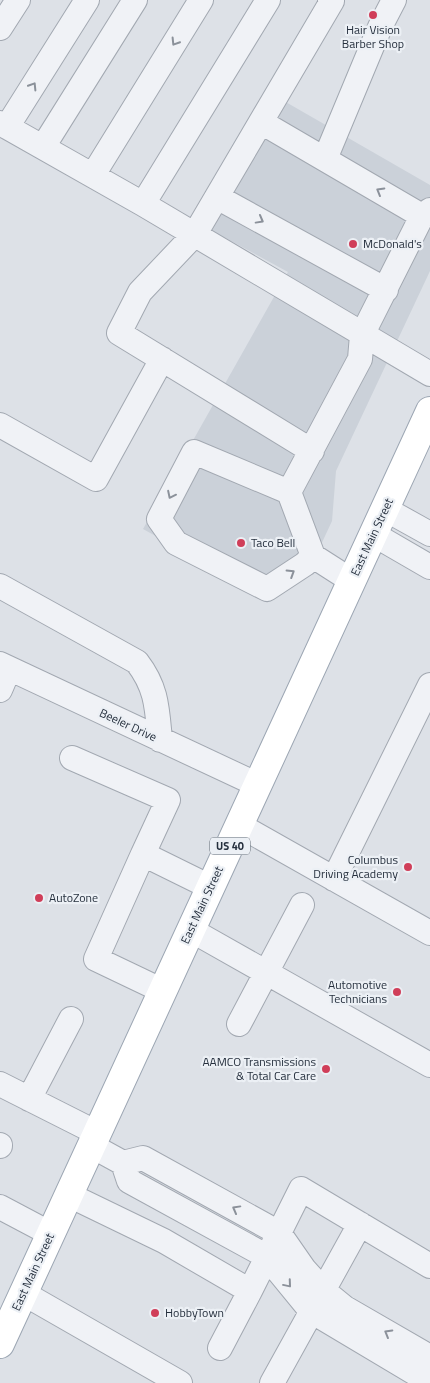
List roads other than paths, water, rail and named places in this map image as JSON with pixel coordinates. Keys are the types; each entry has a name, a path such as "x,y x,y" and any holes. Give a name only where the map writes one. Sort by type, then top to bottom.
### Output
{"main road":[{"name":"East Main Street","path":"0,1344 430,411"}],"street":[{"path":"0,28 18,0"},
{"path":"87,0 4,125 195,234 430,374"},
{"path":"43,147 135,0"},
{"path":"93,175 201,0"},
{"path":"143,204 268,0"},
{"path":"312,451 119,333 140,292 195,234 332,1 330,0"},
{"path":"325,159 380,27 394,0"},
{"path":"261,122 426,213 362,335 360,359 289,492"},
{"path":"217,197 386,290"},
{"path":"0,424 96,479 162,359"},
{"path":"313,556 305,564 267,589 176,543 159,519 194,452 289,492 313,556 352,581"},
{"path":"385,508 430,534"},
{"path":"373,534 430,567"},
{"path":"0,586 137,662 148,677 156,696 160,740"},
{"name":"Beeler Drive","path":"3,674 160,740 258,785"},
{"path":"334,879 430,685"},
{"path":"72,758 168,800 96,959 162,992"},
{"path":"239,825 430,933"},
{"path":"143,854 210,887"},
{"path":"239,1024 302,905"},
{"path":"190,930 430,1065"},
{"path":"29,1099 71,1018"},
{"path":"0,1084 29,1099 94,1139 123,1163 129,1181 266,1256 311,1311 430,1382"},
{"path":"123,1163 142,1158 279,1232 304,1268 323,1290 345,1308 430,1357"},
{"path":"220,1348 301,1189 430,1266"},
{"path":"69,1195 142,1230 250,1291"},
{"path":"142,1230 158,1196"},
{"path":"0,1207 51,1234"},
{"path":"272,1383 360,1224"},
{"path":"23,1294 180,1383"}],"place":[{"name":"Hair Vision Barber Shop","path":"373,15"},
{"name":"McDonald's","path":"353,244"},
{"name":"Taco Bell","path":"241,543"},
{"name":"Columbus Driving Academy","path":"408,867"},
{"name":"AutoZone","path":"39,898"},
{"name":"Automotive Technicians","path":"397,992"},
{"name":"AAMCO Transmissions & Total Car Care","path":"326,1069"},
{"name":"HobbyTown","path":"155,1313"}]}
